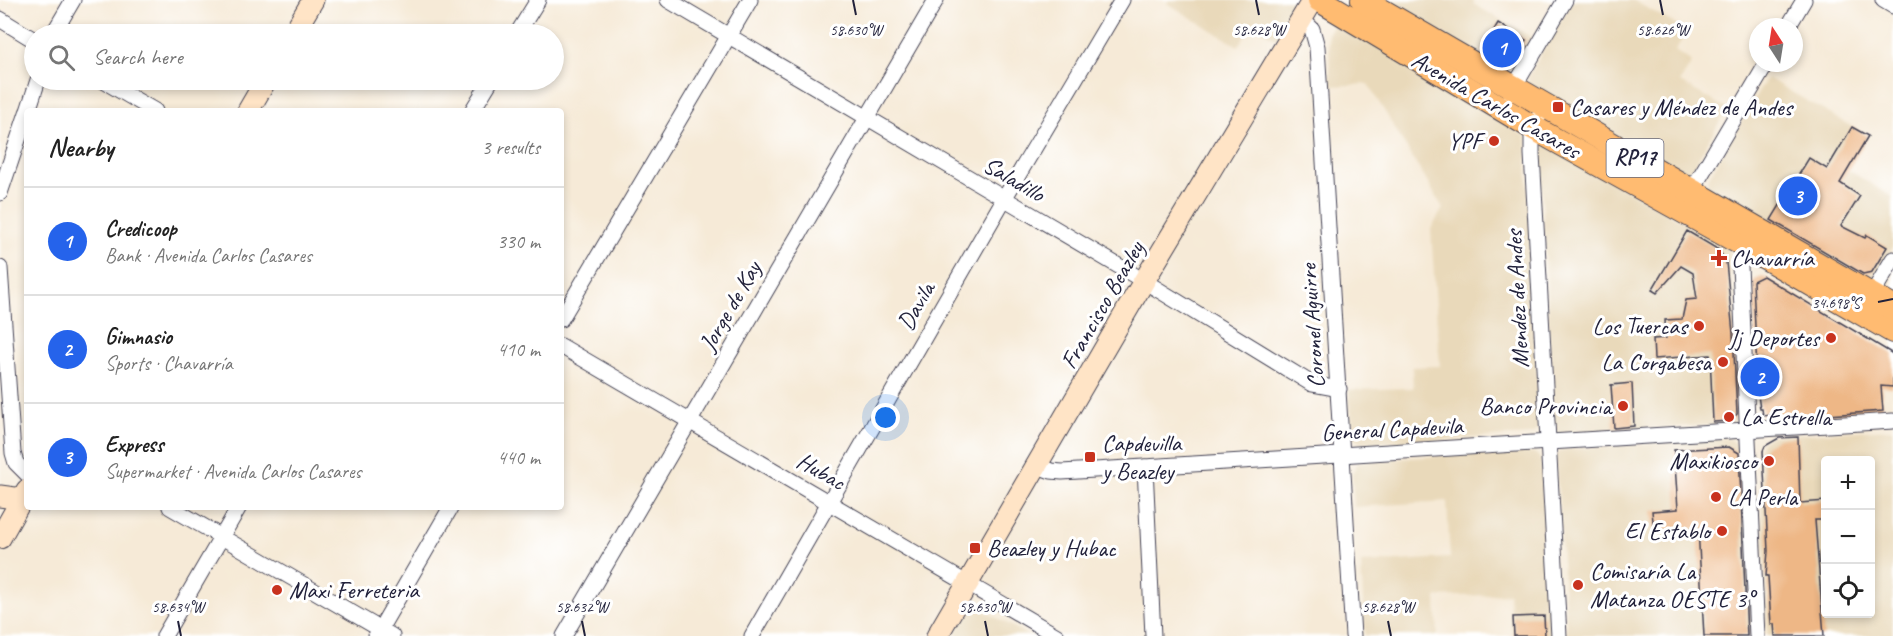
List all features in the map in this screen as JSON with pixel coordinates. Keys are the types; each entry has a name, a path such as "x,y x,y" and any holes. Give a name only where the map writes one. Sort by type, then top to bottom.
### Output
{"main road":[{"name":"Avenida Carlos Casares","path":"1320,0 1532,127 1893,308"},
{"name":"Avenida Carlos Casares","path":"1363,0 1692,190 1751,237 1893,331"}],"street":[{"path":"59,24 73,0"},
{"path":"299,24 313,0"},
{"path":"523,24 537,0"},
{"name":"Saladillo","path":"668,0 1144,281 1312,384 1339,389"},
{"path":"564,314 750,0"},
{"name":"Jorge de Kay","path":"564,636 936,0"},
{"name":"Davila","path":"752,636 1004,199 1122,0"},
{"name":"Francisco Beazley","path":"937,636 1144,281 1313,0"},
{"path":"1501,110 1565,0"},
{"path":"1793,18 1804,0"},
{"path":"1883,0 1893,6"},
{"name":"Coronel Aguirre","path":"1302,19 1312,29 1317,47 1353,636"},
{"path":"0,20 24,34"},
{"path":"1692,190 1762,72"},
{"path":"28,108 35,90"},
{"path":"119,90 150,108"},
{"path":"250,108 260,90"},
{"path":"474,108 485,90"},
{"path":"1532,127 1545,106"},
{"path":"0,193 24,121"},
{"name":"Mendez de Andes","path":"1532,127 1559,636"},
{"path":"1751,237 1740,266 1757,636"},
{"path":"1871,296 1893,259"},
{"path":"0,268 13,453 16,463 24,471"},
{"name":"Hubac","path":"564,348 1057,636"},
{"name":"General Capdevila","path":"1038,466 1062,472 1893,421"},
{"path":"1145,467 1153,636"},
{"path":"0,495 24,495 0,538"},
{"path":"175,510 383,634 449,510"},
{"path":"164,636 237,510"}],"shaded area":[{"path":"1169,0 1296,0 1297,3 1296,11 1278,40 1252,24 1238,46 1167,3"},
{"path":"1383,0 1475,0 1473,4 1535,39 1519,65 1505,69"},
{"path":"1573,0 1633,0 1687,31 1675,51 1692,62 1680,82 1727,109 1692,169 1685,173 1678,172 1530,88 1529,75"},
{"path":"1339,21 1526,137 1539,424 1531,435 1367,443 1360,442 1353,436 1349,390 1413,388 1412,367 1440,366 1431,229 1443,208 1368,84 1331,86 1328,34 1333,24"},
{"path":"1767,78 1868,136 1848,170 1893,197 1893,246 1874,280 1867,282 1709,191 1708,178"},
{"path":"1548,145 1727,247 1730,251 1739,416 1736,421 1729,424 1563,434 1557,433 1554,429 1540,155 1543,148"},
{"path":"1893,429 1893,636 1768,636 1760,448 1762,442 1772,436"},
{"path":"1724,438 1731,440 1741,450 1752,636 1567,636 1556,462 1560,450"},
{"path":"1524,451 1537,454 1541,461 1551,636 1512,636 1509,594 1436,597 1438,636 1365,636 1361,563 1450,558 1447,501 1354,507 1352,474 1358,463"},
{"path":"977,607 1030,636 954,636 969,609"}],"building":[{"path":"1498,23 1526,40 1513,63 1504,66 1481,52"},
{"path":"1852,127 1868,136 1840,183 1860,196 1841,226 1865,238 1867,235 1887,247 1872,272 1863,274 1771,220 1809,158 1827,169"},
{"path":"1687,231 1719,250 1726,262 1733,333 1737,414 1730,421 1713,422 1710,355 1654,359 1653,339 1666,338 1665,320 1682,319 1686,300 1697,299 1693,273 1681,266 1657,293 1652,290"},
{"path":"1763,276 1893,354 1893,387 1881,386 1883,411 1771,419 1771,415 1763,416 1758,395 1753,281"},
{"name":"Banco Provincia","path":"1632,383 1634,426 1614,428 1611,385"},
{"path":"1798,437 1800,503 1821,501 1821,520 1815,520 1824,636 1775,636 1774,624 1771,624 1768,576 1766,576 1768,551 1763,451 1765,446 1779,438"},
{"path":"1729,447 1739,453 1747,636 1704,636 1698,528 1654,531 1652,511 1678,509 1674,450"},
{"path":"1544,616 1545,636 1514,636 1513,617"}],"place":[{"name":"Credicoop","path":"1502,48"},
{"name":"Casares y Méndez de Andes","path":"1558,107"},
{"name":"YPF","path":"1494,141"},
{"name":"Express","path":"1798,196"},
{"name":"Chavarría","path":"1719,258"},
{"name":"Los Tuercas","path":"1699,326"},
{"name":"Jj Deportes","path":"1831,338"},
{"name":"La Corgabesa","path":"1723,362"},
{"name":"Gimnasio","path":"1760,377"},
{"name":"Banco Provincia","path":"1623,406"},
{"name":"La Estrella","path":"1729,417"},
{"name":"Capdevilla y Beazley","path":"1090,457"},
{"name":"Maxikiosco","path":"1769,461"},
{"name":"LA Perla","path":"1716,497"},
{"name":"El Establo","path":"1722,531"},
{"name":"Beazley y Hubac","path":"975,548"},
{"name":"Comisaría La Matanza OESTE 3°","path":"1578,585"},
{"name":"Maxi Ferreteria","path":"277,590"}]}
